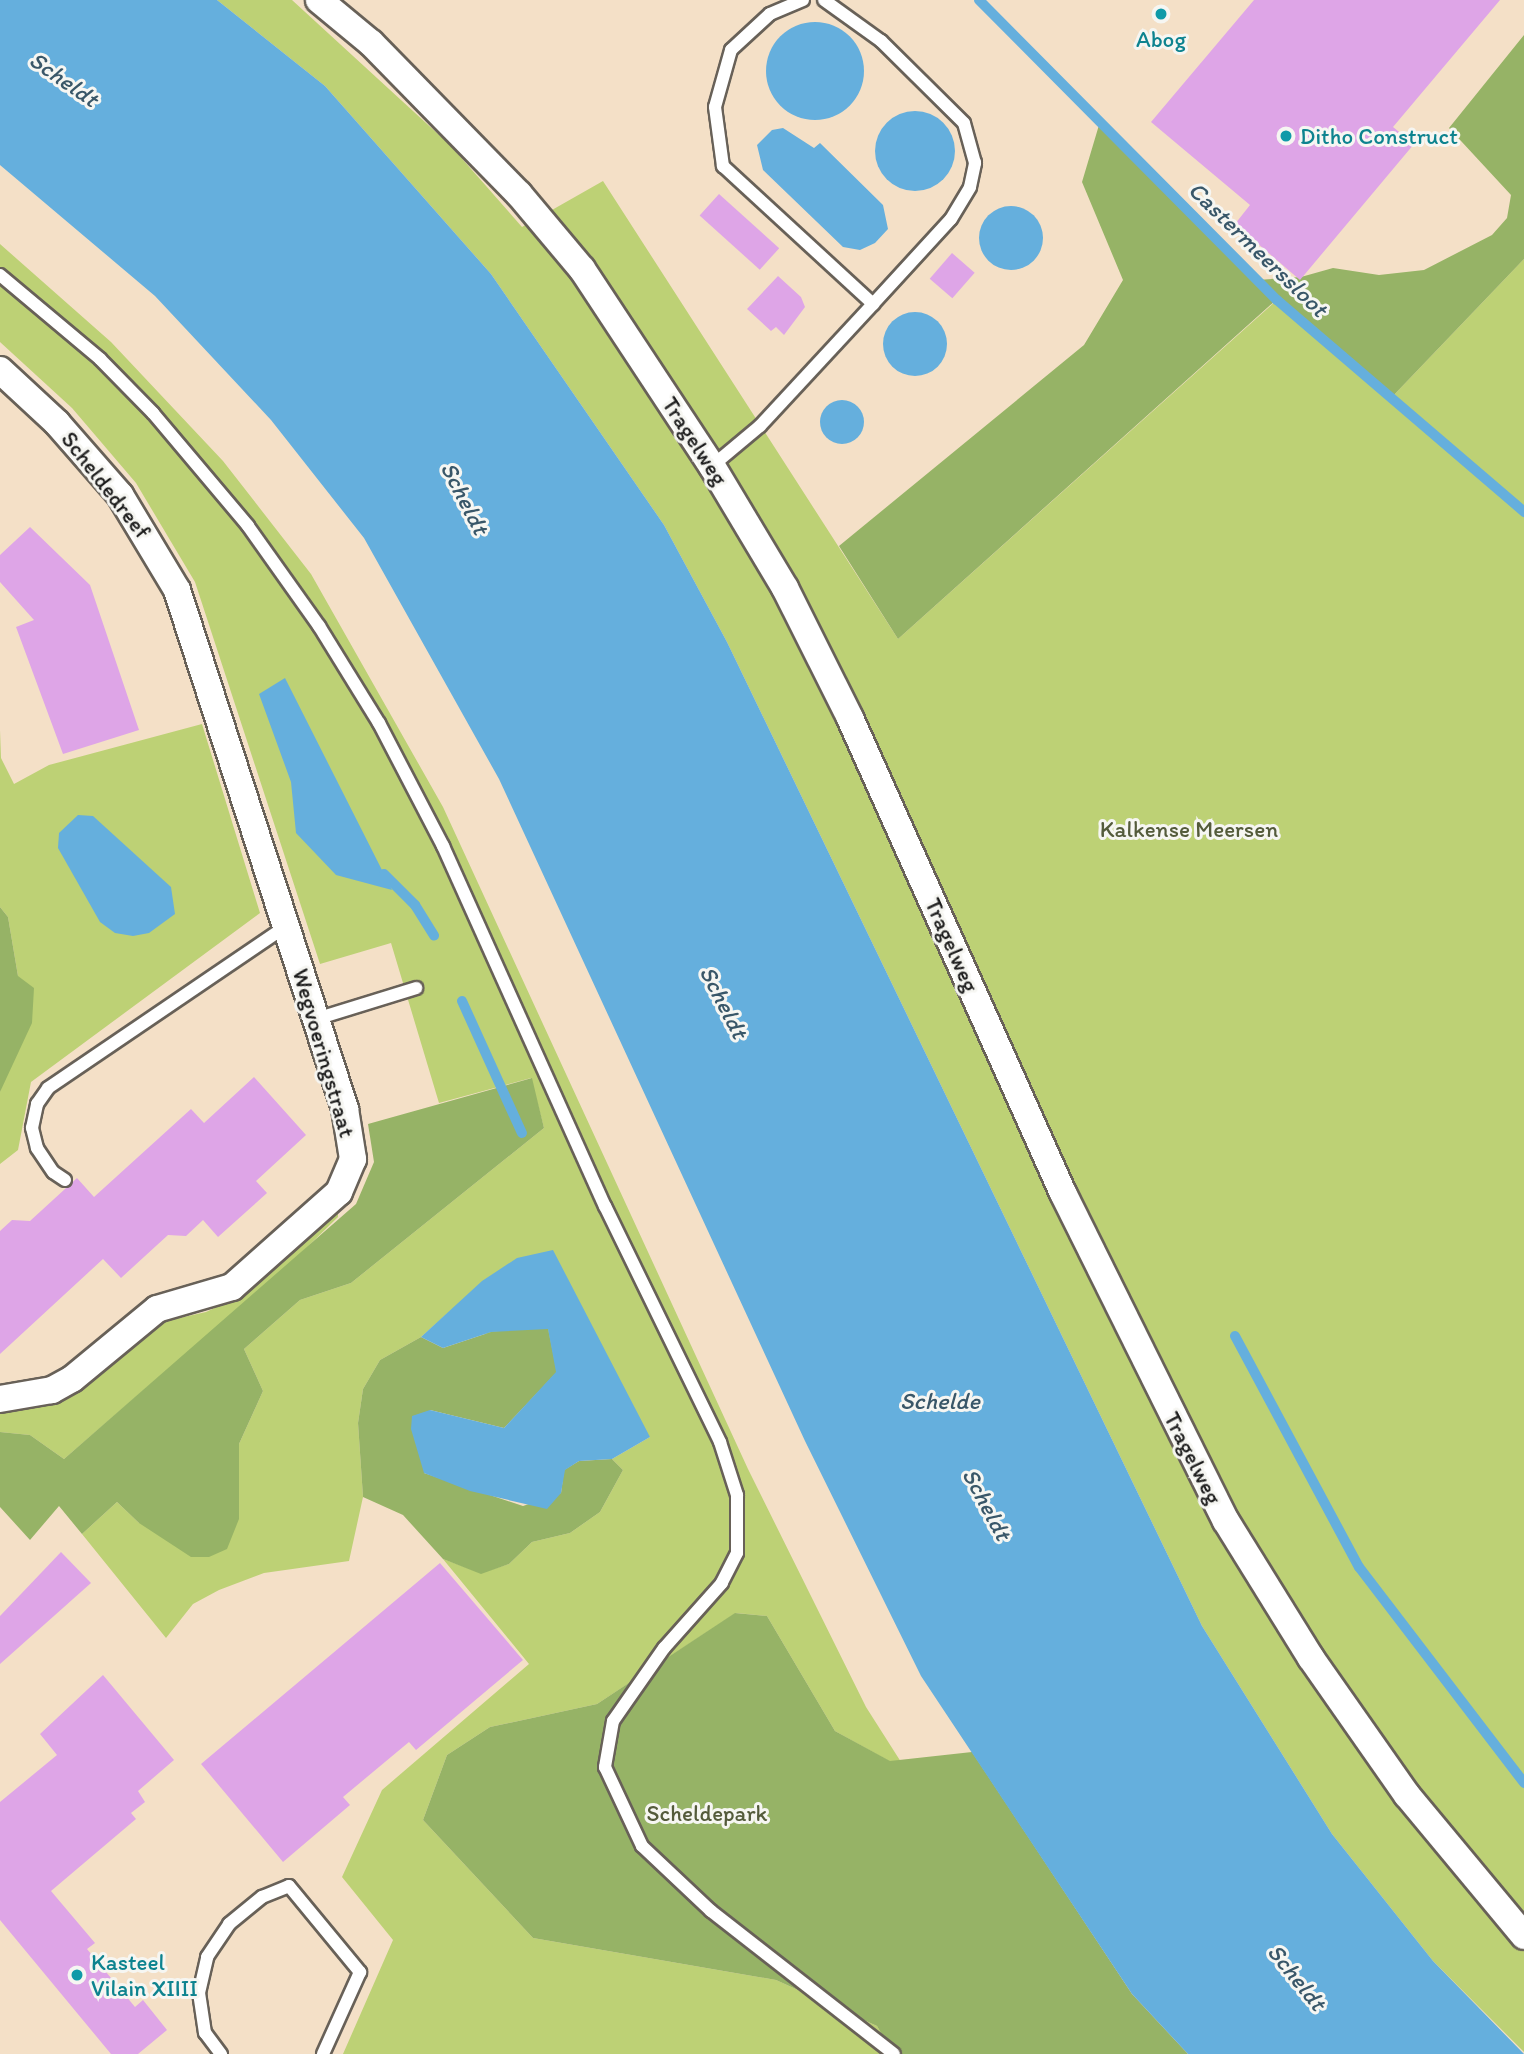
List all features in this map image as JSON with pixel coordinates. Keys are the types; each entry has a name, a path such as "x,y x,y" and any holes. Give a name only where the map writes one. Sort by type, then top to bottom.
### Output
{"street":[{"name":"Tragelweg","path":"319,0 371,43 527,203 582,269 712,466 785,588 850,718 1063,1193 1226,1521 1311,1658 1408,1795 1524,1936"},
{"name":"Scheldedreef","path":"0,370 72,440 120,495 177,590 227,737 286,926"},
{"name":"Wegvoeringstraat","path":"0,1399 52,1390 72,1379 157,1310 232,1287 339,1192 353,1159 345,1109 286,926"}],"lane":[{"path":"803,0 770,14 731,50 715,107 723,166 873,304"},
{"path":"712,466 760,426 873,304 951,219 970,187 975,163 964,123 881,41 824,0"},
{"path":"0,275 100,359 153,413 248,526 319,626 379,723 443,846 605,1206 720,1442 737,1495 737,1553 722,1583 664,1648 613,1721 605,1767 642,1846 711,1911 894,2054"},
{"path":"65,1180 53,1172 37,1147 32,1128 37,1104 48,1088 286,926"},
{"path":"316,1019 416,988"},
{"path":"221,2054 205,2032 199,1993 207,1957 234,1920 262,1896 289,1886 360,1972 323,2054"}],"green space":[{"name":"Kalkense Meersen","path":"217,0 292,0 450,145 522,227 603,181 898,639 1277,300 1391,398 1524,259 1524,2052 1433,1961 1332,1834 1202,1626 727,642 664,525 491,274 325,86"},
{"path":"1524,35 1524,259 1391,398 1276,300 898,639 839,546 1084,345 1123,280 1082,182 1099,125 1257,280 1301,277 1333,268 1379,275 1424,270 1492,235 1507,218 1511,195 1449,128"},
{"path":"0,244 111,342 223,461 311,574 443,807 748,1469 866,1707 901,1762 889,1761 835,1731 767,1616 736,1613 597,1704 490,1727 447,1755 423,1820 533,1938 776,1980 877,2026 893,2054 343,2054 393,1940 342,1877 382,1790 529,1664 443,1559 481,1573 509,1564 532,1542 570,1533 600,1512 623,1470 612,1459 650,1437 450,1311 421,1337 380,1360 363,1389 358,1423 363,1497 349,1561 264,1573 219,1590 193,1604 166,1638 82,1534 117,1502 139,1523 238,1481 239,1444 263,1391 244,1349 300,1300 351,1283 544,1128 531,1078 439,1103 391,943 320,964 195,582 136,483 72,408 0,342"},
{"path":"202,724 260,913 31,1082 18,1150 0,1164 0,1092 18,976 8,917 0,907 0,730 1,758 14,784 49,765"},
{"path":"0,907 8,917 18,976 34,988 32,1023 0,1092"},
{"path":"532,1078 544,1128 351,1283 300,1300 244,1349 263,1391 239,1444 239,1519 227,1549 209,1557 191,1557 139,1523 117,1502 82,1534 59,1506 30,1540 0,1507 0,1432 30,1435 64,1459 356,1204 374,1162 368,1124"},
{"path":"338,1207 338,1217 294,1260 64,1459 30,1435 0,1432 0,1413 60,1402 166,1321 206,1312 240,1296"},
{"path":"523,1328 548,1329 557,1372 504,1428 430,1410 424,1473 523,1506 561,1493 564,1470 579,1461 612,1459 623,1470 600,1512 570,1533 532,1542 509,1564 481,1574 443,1559 403,1515 363,1497 358,1423 363,1389 380,1360 421,1337 443,1348 491,1332"},
{"name":"Scheldepark","path":"735,1613 767,1616 835,1731 890,1761 972,1752 1132,1994 1188,2054 893,2054 877,2026 776,1980 533,1938 423,1820 447,1755 490,1727 597,1704"}],"water":[{"name":"Schelde","path":"0,0 217,0 325,86 491,274 664,525 727,642 1202,1626 1332,1834 1433,1961 1524,2054 1188,2054 1132,1994 921,1676 805,1441 499,779 364,538 271,420 155,296 0,165"},
{"path":"815,22 834,25 850,36 861,52 864,71 861,90 850,106 834,117 815,120 796,117 780,106 769,90 766,71 769,52 780,36 796,25"},
{"path":"915,111 930,114 943,123 952,136 955,151 952,166 943,179 930,188 915,191 900,188 887,179 878,166 875,151 878,136 887,123 900,114"},
{"path":"783,128 814,148 820,143 883,205 888,229 875,243 860,250 843,247 763,170 757,145 772,130"},
{"path":"1005,206 1017,206 1034,215 1041,226 1041,250 1034,261 1017,270 1005,270 993,265 984,256 979,244 979,232 984,220 993,211"},
{"path":"909,312 921,312 938,321 945,332 945,356 938,367 921,376 909,376 897,371 888,362 883,350 883,338 888,326 897,317"},
{"path":"842,400 858,406 864,422 858,438 842,444 826,438 820,422 826,406"},
{"path":"285,678 392,890 336,875 296,833 291,782 259,694"},
{"path":"78,815 93,816 171,887 175,914 149,933 133,936 115,933 100,922 58,848 59,833"},
{"path":"553,1250 650,1437 612,1459 579,1461 565,1470 561,1493 547,1509 470,1491 424,1473 411,1429 412,1416 430,1410 504,1428 556,1372 548,1329 491,1332 443,1348 421,1337 482,1281 517,1258"}],"building":[{"name":"Ditho Construct","path":"1254,0 1500,0 1393,127 1414,144 1300,280 1235,224 1250,205 1151,122"},
{"path":"719,194 779,248 760,270 700,216"},
{"path":"952,253 975,273 952,298 930,279"},
{"path":"778,276 801,297 805,307 784,335 776,327 771,331 747,309"},
{"path":"30,527 90,585 139,730 63,754 16,627 34,620 0,582 0,555"},
{"path":"254,1077 306,1135 256,1181 267,1193 218,1237 203,1220 186,1236 168,1235 121,1278 103,1259 0,1354 0,1231 12,1220 30,1221 77,1178 94,1197 191,1109 204,1123"},
{"path":"61,1552 91,1583 0,1664 0,1616"},
{"path":"440,1563 523,1660 416,1750 409,1742 343,1797 350,1805 283,1862 201,1764"},
{"path":"103,1675 174,1760 138,1791 145,1802 131,1813 136,1819 51,1891 95,1943 87,1949 135,2007 143,2000 167,2030 138,2054 111,2054 0,1920 0,1802 57,1755 40,1734"}],"waterway":[{"name":"Castermeerssloot","path":"979,0 1277,300 1524,512"},
{"path":"384,874 415,905 434,935"},
{"path":"462,1001 522,1133"},
{"path":"1235,1336 1359,1567 1524,1783"}],"place":[{"name":"Abog","path":"1161,14"},
{"name":"Ditho Construct","path":"1286,136"},
{"name":"Kasteel Vilain XIIII","path":"77,1975"}],"water label":[{"name":"Scheldt","path":"64,79"},
{"name":"Scheldt","path":"465,498"},
{"name":"Scheldt","path":"724,1002"},
{"name":"Scheldt","path":"987,1504"},
{"name":"Scheldt","path":"1297,1977"}]}
